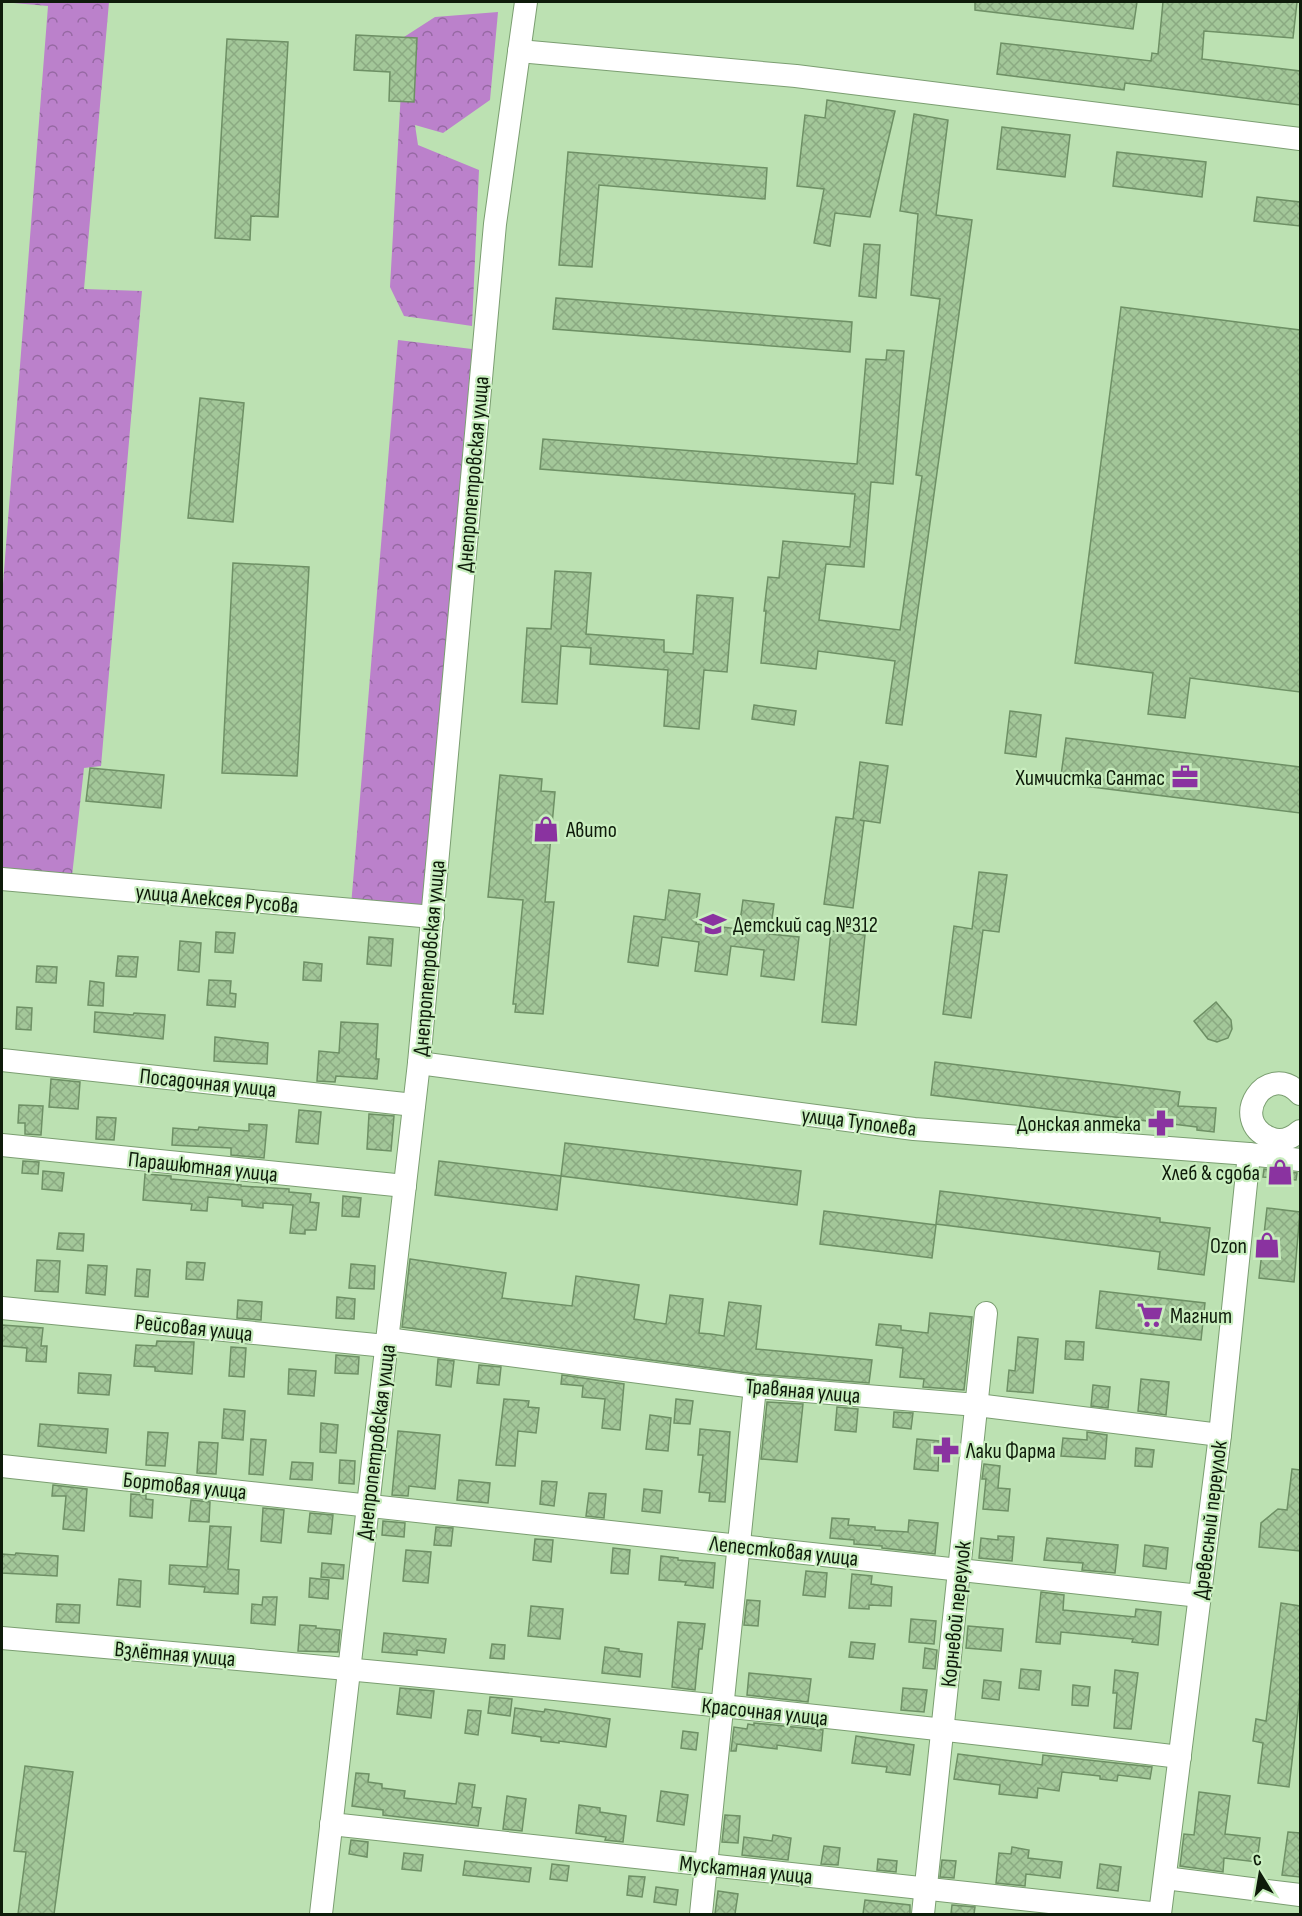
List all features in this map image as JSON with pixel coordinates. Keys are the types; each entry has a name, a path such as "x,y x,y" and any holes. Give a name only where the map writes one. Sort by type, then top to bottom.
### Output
{"street":[{"name":"Днепропетровская улица","path":"321,1914 419,1064 495,224 526,2"},
{"path":"519,51 796,76 1300,139"},
{"name":"улица Алексея Русова","path":"2,879 433,916"},
{"name":"Посадочная улица","path":"2,1060 414,1105"},
{"name":"улица Туполева","path":"419,1064 914,1129 1249,1154 1300,1160"},
{"path":"1275,1140 1261,1134 1252,1122 1251,1106 1255,1098 1259,1091 1271,1084 1287,1084 1294,1087 1300,1094"},
{"path":"1249,1154 1275,1140 1287,1139 1300,1131"},
{"name":"Парашютная улица","path":"2,1145 405,1186"},
{"name":"Древесный переулок","path":"1160,1914 1220,1435 1249,1154"},
{"name":"Рейсовая улица","path":"2,1308 387,1343"},
{"name":"Корневой переулок","path":"923,1914 987,1313"},
{"name":"Травяная улица","path":"387,1343 755,1386 977,1405 1220,1435"},
{"path":"701,1914 755,1386"},
{"name":"Бортовая улица","path":"2,1466 368,1504"},
{"name":"Лепестковая улица","path":"368,1504 1200,1596"},
{"name":"Взлётная улица","path":"2,1638 349,1668"},
{"name":"Красочная улица","path":"349,1668 943,1729 1180,1757"},
{"name":"Мускатная улица","path":"331,1824 1160,1914"},
{"path":"1165,1878 1300,1895"}],"green space":[{"path":"2,2 109,2 84,289 142,291 101,766 84,768 72,876 2,874 2,597 48,6"},
{"path":"498,12 490,100 443,133 415,125 418,145 479,170 472,326 404,316 390,287 404,37 435,17"},
{"path":"398,340 472,349 422,912 351,906"}],"building":[{"path":"975,2 1137,2 1133,29 975,10"},
{"path":"1163,2 1297,2 1293,38 1204,31 1202,59 1300,71 1300,105 1125,83 1124,90 997,74 1001,43 1151,61 1152,53 1158,54"},
{"path":"356,35 417,38 414,102 389,101 390,72 354,70"},
{"path":"227,39 288,42 278,217 251,216 250,240 215,238"},
{"path":"827,100 895,111 870,217 835,213 830,246 814,243 824,189 797,186 805,115 825,118"},
{"path":"914,114 948,120 936,215 972,220 902,725 886,723 895,661 818,651 816,669 761,663 768,577 779,578 783,541 850,547 855,494 540,469 543,439 857,464 866,359 886,360 887,350 904,351 893,484 871,482 864,567 826,564 819,620 900,630 922,476 916,475 940,299 911,295 918,214 900,211"},
{"path":"1002,127 1070,135 1065,177 997,169"},
{"path":"568,152 767,168 765,199 599,185 592,267 559,265"},
{"path":"1117,152 1206,162 1202,197 1113,186"},
{"path":"1257,197 1300,202 1300,226 1254,221"},
{"path":"864,244 880,245 876,298 859,296"},
{"path":"556,298 852,322 850,352 553,329"},
{"path":"1121,307 1300,330 1300,692 1190,678 1185,718 1148,714 1153,673 1075,663"},
{"path":"200,398 244,403 233,522 188,518"},
{"path":"233,563 309,567 297,776 222,773"},
{"path":"555,571 591,573 586,634 664,640 664,652 693,654 697,595 733,598 727,672 704,670 699,729 664,726 668,670 590,664 591,648 561,646 557,704 522,702 527,628 551,629"},
{"path":"754,705 796,711 794,725 752,719"},
{"path":"1010,711 1041,715 1036,757 1005,753"},
{"path":"1066,738 1300,767 1300,813 1060,783"},
{"path":"860,762 888,766 880,823 860,820 864,821 853,908 824,904 836,817 853,819"},
{"path":"90,768 164,775 161,808 86,801"},
{"path":"500,775 542,779 541,791 555,792 545,902 554,902 543,1014 515,1012 516,1004 513,1004 523,900 488,897"},
{"path":"979,872 1007,875 999,932 983,930 971,1018 943,1014 954,926 972,929"},
{"path":"669,890 700,894 696,924 739,929 743,900 774,904 770,934 799,937 794,980 761,976 764,950 731,946 727,975 695,971 699,942 662,937 658,966 628,962 634,916 665,920"},
{"path":"831,931 865,935 856,1025 822,1022"},
{"path":"216,932 235,933 233,953 215,952"},
{"path":"369,937 393,939 391,966 367,964"},
{"path":"180,941 201,943 199,972 178,970"},
{"path":"118,956 138,957 136,977 116,976"},
{"path":"304,962 322,964 321,981 303,980"},
{"path":"37,966 57,967 56,983 36,982"},
{"path":"209,980 231,981 230,993 236,994 235,1007 207,1005"},
{"path":"90,981 104,983 103,1006 88,1005"},
{"path":"1216,1002 1231,1020 1232,1029 1228,1038 1217,1042 1208,1039 1194,1021"},
{"path":"17,1007 32,1008 31,1030 16,1029"},
{"path":"95,1012 165,1015 163,1039 94,1032"},
{"path":"341,1022 378,1024 377,1079 336,1076 335,1082 317,1081 319,1051 339,1053"},
{"path":"215,1037 268,1043 267,1064 214,1061"},
{"path":"935,1062 1180,1092 1178,1106 1216,1108 1214,1132 1197,1130 1197,1127 931,1095"},
{"path":"51,1079 80,1082 78,1109 49,1107"},
{"path":"19,1105 43,1106 41,1135 25,1134 25,1123 18,1123"},
{"path":"299,1110 321,1112 318,1144 296,1142"},
{"path":"369,1114 394,1116 391,1151 367,1149"},
{"path":"97,1117 116,1118 114,1140 96,1139"},
{"path":"249,1124 267,1125 264,1158 231,1155 231,1148 172,1145 173,1128 198,1130 199,1127 249,1131"},
{"path":"565,1143 801,1171 797,1205 561,1176"},
{"path":"23,1161 39,1162 38,1174 22,1173"},
{"path":"439,1161 561,1176 557,1210 435,1195"},
{"path":"1264,1169 1297,1173 1296,1180 1263,1177"},
{"path":"43,1171 64,1173 62,1191 42,1189"},
{"path":"145,1174 171,1176 171,1179 289,1189 289,1192 311,1194 310,1202 319,1203 316,1230 305,1230 305,1234 290,1233 293,1205 263,1203 263,1208 242,1206 242,1200 208,1197 207,1211 191,1210 192,1204 143,1200"},
{"path":"940,1191 1160,1218 1160,1222 1210,1228 1204,1275 1158,1269 1160,1252 936,1224"},
{"path":"343,1196 361,1198 359,1217 342,1216"},
{"path":"1267,1208 1300,1212 1294,1282 1259,1278"},
{"path":"824,1211 936,1225 932,1258 820,1244"},
{"path":"59,1233 84,1234 83,1251 57,1249"},
{"path":"410,1259 506,1273 502,1298 572,1306 576,1276 639,1285 634,1319 666,1324 670,1295 703,1299 699,1333 724,1336 729,1302 761,1306 756,1349 872,1360 869,1383 756,1374 402,1327"},
{"path":"37,1260 60,1261 58,1292 35,1291"},
{"path":"187,1262 205,1263 203,1280 186,1279"},
{"path":"351,1264 375,1266 374,1289 349,1288"},
{"path":"88,1265 107,1266 105,1295 86,1293"},
{"path":"137,1269 150,1270 148,1297 135,1296"},
{"name":"Магнит","path":"1100,1291 1205,1303 1201,1340 1096,1328"},
{"path":"337,1297 355,1299 354,1319 336,1318"},
{"path":"238,1300 262,1302 261,1320 237,1318"},
{"path":"930,1313 972,1317 964,1390 923,1387 924,1379 900,1377 903,1348 876,1345 879,1324 901,1326 901,1330 928,1333"},
{"path":"2,1325 43,1328 41,1346 47,1346 46,1362 26,1361 27,1348 2,1346"},
{"path":"1018,1337 1038,1339 1033,1393 1007,1391 1009,1370 1015,1371"},
{"path":"157,1341 194,1342 192,1374 155,1371 155,1367 134,1366 136,1345 156,1346"},
{"path":"1066,1341 1084,1342 1083,1360 1065,1359"},
{"path":"231,1347 246,1348 244,1377 229,1376"},
{"path":"336,1355 359,1357 358,1374 335,1373"},
{"path":"438,1359 454,1361 451,1387 436,1385"},
{"path":"479,1365 501,1367 499,1385 477,1383"},
{"path":"289,1369 316,1371 314,1396 288,1394"},
{"path":"79,1373 111,1375 109,1395 78,1393"},
{"path":"562,1375 624,1384 620,1430 602,1428 605,1399 582,1397 583,1386 561,1384"},
{"path":"1141,1379 1169,1382 1166,1415 1138,1411"},
{"path":"1093,1385 1110,1387 1108,1408 1091,1406"},
{"path":"504,1399 529,1401 528,1407 539,1408 536,1433 518,1431 515,1466 496,1465"},
{"path":"676,1399 693,1401 690,1424 674,1423"},
{"path":"767,1402 803,1404 797,1462 761,1459"},
{"path":"837,1407 858,1409 856,1432 835,1430"},
{"path":"224,1409 245,1411 243,1440 222,1438"},
{"path":"894,1412 913,1413 911,1429 893,1427"},
{"path":"650,1415 671,1418 668,1451 646,1449"},
{"path":"321,1423 338,1425 336,1453 320,1452"},
{"path":"40,1424 108,1429 106,1453 38,1446"},
{"path":"700,1429 730,1432 725,1502 709,1501 710,1493 699,1492 703,1455 698,1455"},
{"path":"398,1431 440,1435 435,1489 409,1486 408,1496 392,1495"},
{"path":"148,1432 168,1433 165,1466 146,1465"},
{"path":"1087,1432 1107,1435 1105,1459 1061,1456 1063,1438 1087,1440"},
{"path":"251,1439 266,1440 263,1475 249,1474"},
{"path":"917,1439 951,1442 950,1456 939,1455 938,1471 914,1469"},
{"path":"199,1442 218,1443 216,1474 197,1473"},
{"path":"1136,1448 1154,1450 1152,1467 1135,1466"},
{"path":"340,1460 355,1461 354,1484 339,1483"},
{"path":"292,1462 313,1463 312,1480 290,1479"},
{"path":"984,1464 1000,1466 998,1488 1010,1489 1008,1511 983,1509 986,1479 982,1479"},
{"path":"1292,1469 1300,1470 1300,1551 1259,1547 1261,1523 1278,1509 1287,1510"},
{"path":"459,1480 490,1483 488,1503 457,1500"},
{"path":"542,1481 557,1482 554,1506 540,1504"},
{"path":"53,1485 87,1489 84,1531 63,1529 66,1496 52,1496"},
{"path":"644,1489 662,1491 660,1513 642,1511"},
{"path":"589,1493 606,1494 604,1518 586,1516"},
{"path":"131,1494 146,1495 146,1499 153,1500 152,1518 130,1516"},
{"path":"191,1500 210,1502 209,1522 189,1521"},
{"path":"263,1508 284,1510 281,1543 261,1541"},
{"path":"310,1513 333,1515 331,1534 308,1532"},
{"path":"832,1518 849,1519 848,1525 875,1527 875,1530 908,1532 909,1520 938,1523 935,1554 854,1544 854,1540 830,1538"},
{"path":"383,1521 405,1523 404,1537 382,1535"},
{"path":"210,1526 231,1527 228,1569 239,1570 238,1594 204,1592 205,1587 169,1584 170,1565 207,1567"},
{"path":"436,1527 453,1528 451,1546 434,1545"},
{"path":"998,1536 1014,1537 1012,1561 979,1558 981,1538 998,1540"},
{"path":"1047,1538 1118,1545 1115,1573 1082,1570 1083,1563 1044,1560"},
{"path":"535,1539 553,1540 551,1562 533,1560"},
{"path":"1145,1545 1168,1548 1166,1569 1143,1566"},
{"path":"613,1548 630,1550 628,1574 611,1573"},
{"path":"406,1550 431,1552 428,1583 403,1581"},
{"path":"16,1553 58,1556 57,1576 2,1573 2,1554 15,1555"},
{"path":"661,1556 715,1563 713,1588 685,1585 686,1582 659,1580"},
{"path":"322,1563 344,1565 343,1579 321,1577"},
{"path":"806,1571 827,1573 825,1597 803,1595"},
{"path":"852,1574 872,1576 871,1584 892,1587 891,1606 869,1605 869,1609 849,1608"},
{"path":"310,1578 329,1580 328,1599 309,1597"},
{"path":"119,1579 141,1581 140,1607 117,1605"},
{"path":"1041,1592 1064,1595 1063,1610 1135,1617 1136,1609 1161,1612 1158,1645 1132,1642 1133,1639 1061,1632 1060,1644 1036,1642"},
{"path":"263,1597 277,1597 275,1625 251,1623 252,1604 262,1605"},
{"path":"747,1600 760,1601 758,1626 744,1625"},
{"path":"1281,1603 1300,1606 1300,1694 1289,1787 1258,1783 1263,1743 1253,1741 1256,1719 1266,1721"},
{"path":"57,1604 80,1605 79,1623 56,1622"},
{"path":"531,1606 563,1609 560,1639 528,1636"},
{"path":"911,1619 936,1621 934,1644 909,1642"},
{"path":"678,1622 705,1624 702,1649 699,1649 695,1690 672,1687"},
{"path":"300,1625 340,1630 338,1652 298,1651"},
{"path":"968,1626 1003,1629 1001,1651 966,1648"},
{"path":"384,1633 446,1639 444,1653 417,1650 417,1655 382,1652"},
{"path":"851,1642 875,1644 873,1659 849,1657"},
{"path":"492,1644 505,1645 504,1659 490,1658"},
{"path":"605,1647 642,1654 640,1677 602,1673"},
{"path":"925,1648 937,1650 935,1669 923,1668"},
{"path":"1021,1669 1041,1671 1039,1690 1019,1688"},
{"path":"1115,1670 1138,1673 1131,1729 1114,1728 1117,1693 1113,1693"},
{"path":"749,1673 811,1679 808,1702 747,1695"},
{"path":"984,1680 1001,1682 999,1700 982,1698"},
{"path":"1073,1685 1090,1687 1088,1706 1072,1705"},
{"path":"400,1688 434,1691 431,1718 397,1714"},
{"path":"903,1688 927,1690 924,1712 901,1710"},
{"path":"490,1697 512,1699 510,1716 488,1713"},
{"path":"515,1708 544,1712 545,1709 610,1719 606,1747 541,1741 541,1737 512,1733"},
{"path":"468,1710 481,1711 478,1735 465,1733"},
{"path":"754,1723 823,1730 821,1751 777,1745 777,1749 737,1744 736,1751 731,1751 734,1727 747,1729 748,1724 754,1725"},
{"path":"683,1731 698,1733 696,1750 681,1748"},
{"path":"856,1736 914,1745 910,1775 886,1772 887,1767 852,1763"},
{"path":"958,1754 1042,1765 1043,1755 1152,1767 1150,1779 1118,1775 1117,1781 1100,1779 1100,1776 1062,1772 1059,1791 1038,1788 1037,1798 999,1794 1000,1785 954,1779"},
{"path":"25,1766 73,1772 54,1914 18,1914 26,1852 14,1851"},
{"path":"356,1773 369,1774 368,1782 382,1784 382,1788 405,1791 404,1798 456,1804 459,1783 475,1785 472,1807 481,1808 478,1826 383,1815 383,1810 352,1806"},
{"path":"661,1791 688,1795 684,1825 657,1821"},
{"path":"1199,1792 1230,1796 1225,1834 1260,1838 1257,1862 1224,1858 1223,1872 1180,1866 1184,1834 1194,1835"},
{"path":"507,1796 526,1799 522,1831 503,1829"},
{"path":"579,1805 600,1808 600,1812 626,1816 623,1842 576,1833"},
{"path":"725,1815 740,1816 738,1843 722,1842"},
{"path":"1288,1832 1300,1833 1300,1877 1282,1875"},
{"path":"773,1835 791,1838 788,1860 742,1855 744,1837 772,1841"},
{"path":"351,1840 368,1842 367,1857 349,1854"},
{"path":"824,1846 840,1848 838,1865 821,1864"},
{"path":"1012,1847 1029,1850 1028,1858 1062,1862 1060,1878 1026,1874 1025,1886 996,1883 999,1853 1011,1854"},
{"path":"404,1853 423,1855 421,1871 402,1869"},
{"path":"878,1859 897,1861 896,1872 877,1870"},
{"path":"942,1860 956,1861 954,1878 940,1877"},
{"path":"465,1861 531,1868 529,1882 463,1875"},
{"path":"552,1864 569,1866 567,1881 550,1879"},
{"path":"1100,1864 1121,1867 1118,1891 1097,1888"},
{"path":"629,1876 645,1877 642,1897 627,1895"},
{"path":"656,1887 678,1890 676,1905 654,1902"},
{"path":"718,1891 738,1894 735,1914 715,1914"},
{"path":"865,1900 910,1905 910,1914 863,1914"},
{"path":"952,1905 975,1907 974,1914 951,1914"}],"place":[{"name":"Химчистка Сантас","path":"1185,777"},
{"name":"Авито","path":"546,829"},
{"name":"Детский сад №312","path":"713,924"},
{"name":"Донская аптека","path":"1161,1123"},
{"name":"Хлеб & сдоба","path":"1280,1172"},
{"name":"Ozon","path":"1267,1245"},
{"name":"Магнит","path":"1150,1315"},
{"name":"Лаки Фарма","path":"946,1450"}]}
